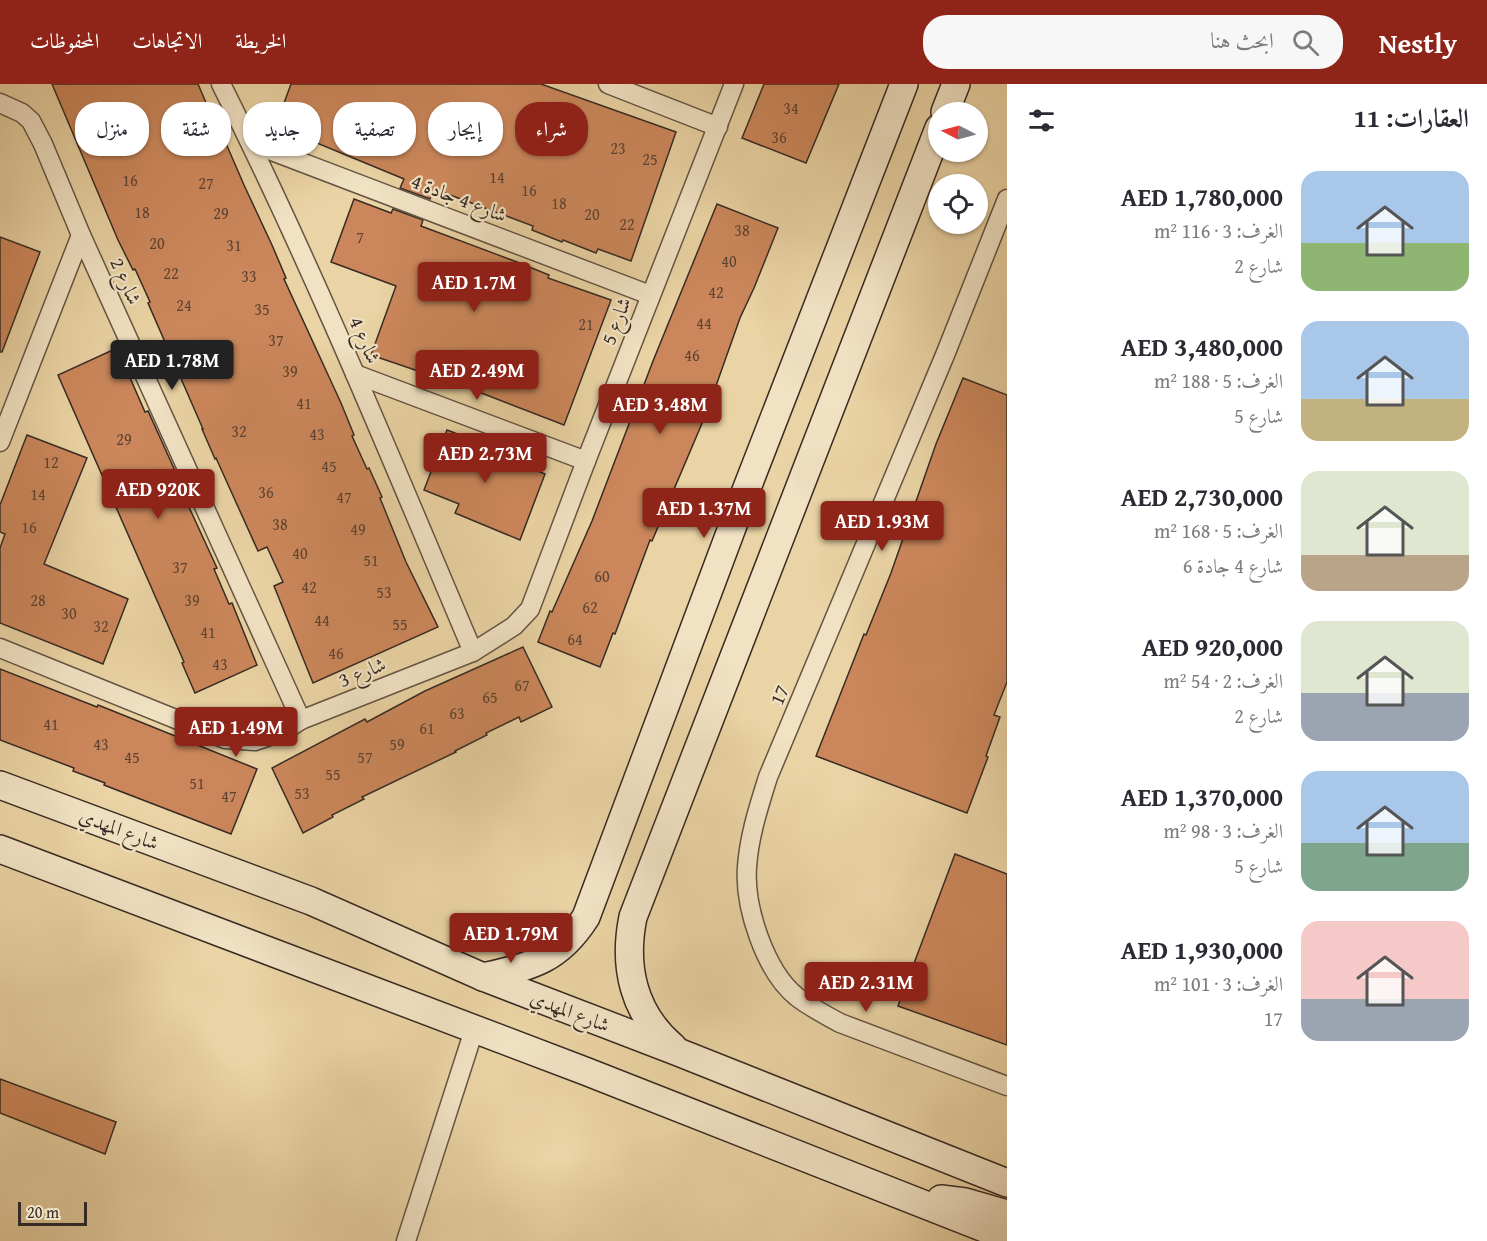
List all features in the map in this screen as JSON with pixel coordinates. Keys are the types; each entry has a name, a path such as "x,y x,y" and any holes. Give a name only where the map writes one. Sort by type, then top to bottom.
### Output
{"main road":[{"path":"483,977 540,961 568,941 586,917 741,504 904,84"},
{"path":"949,102 956,84"},
{"path":"678,1052 653,1027 635,994 628,956 633,917 928,156"},
{"name":"شارع المهدي","path":"0,785 312,901 483,977 1007,1183"},
{"path":"0,849 1007,1237"},
{"path":"913,1200 948,1199 1007,1214"}],"street":[{"name":"شارع 4","path":"221,84 243,127"},
{"path":"608,84 718,127"},
{"name":"شارع 5","path":"473,652 514,626 530,609 735,84"},
{"name":"شارع 2","path":"0,104 22,113 31,121 43,144 81,235 302,720"},
{"name":"شارع 4","path":"257,156 355,374 473,652"},
{"name":"شارع 4 جادة 4","path":"285,156 651,295"},
{"name":"17","path":"1007,199 945,355 768,777 752,831 747,868 751,906 759,939 774,968 795,996 840,1023 1007,1086"},
{"path":"0,442 81,235"},
{"path":"355,374 586,461"},
{"name":"شارع 3","path":"0,648 225,739 255,741 473,652"},
{"path":"406,1241 474,1030"}],"building":[{"path":"52,84 198,84 206,102 161,102 161,156 231,155 272,245 286,278 284,279 341,403 354,435 352,436 382,497 380,498 406,562 438,627 313,683 274,586 283,582 267,547 258,551 215,459 148,303 150,302 135,269 133,270 118,240 82,156 149,156 149,102 75,102 75,138"},
{"path":"291,84 541,84 676,132 631,261 598,249 596,253 563,240 562,242 532,230 533,226 434,189 430,199 400,188 404,179 348,156 416,156 416,102 333,102 333,150 321,145 321,102 284,102"},
{"path":"764,84 839,84 806,163 742,138"},
{"path":"354,199 391,213 393,209 423,220 421,226 549,275 548,278 611,300 564,425 471,389 371,355 396,286 331,262"},
{"path":"717,204 778,228 740,318 706,414 652,541 650,540 615,634 613,633 600,667 538,642 592,521 653,361"},
{"path":"0,237 40,252 2,352 0,352"},
{"path":"117,348 190,504 188,505 217,568 214,569 229,604 232,603 257,665 195,693 182,663 184,662 58,375"},
{"path":"963,378 1007,395 1007,682 994,715 1000,717 986,756 988,757 967,813 816,756 864,634 866,635 891,573 936,444"},
{"path":"447,430 516,456 514,461 545,474 520,540 455,513 459,504 424,490"},
{"path":"27,435 87,458 44,564 128,599 103,664 0,623 0,548 5,534 0,532 0,505"},
{"path":"523,647 552,707 521,722 519,717 486,733 487,735 456,752 362,797 364,799 303,833 272,768 365,719 367,722 425,691"},
{"path":"0,669 97,707 98,705 257,769 231,834 104,785 105,783 73,771 74,768 0,740"},
{"path":"955,854 1007,874 1007,1045 898,1006"},
{"path":"0,1079 116,1122 105,1154 0,1113"}]}
